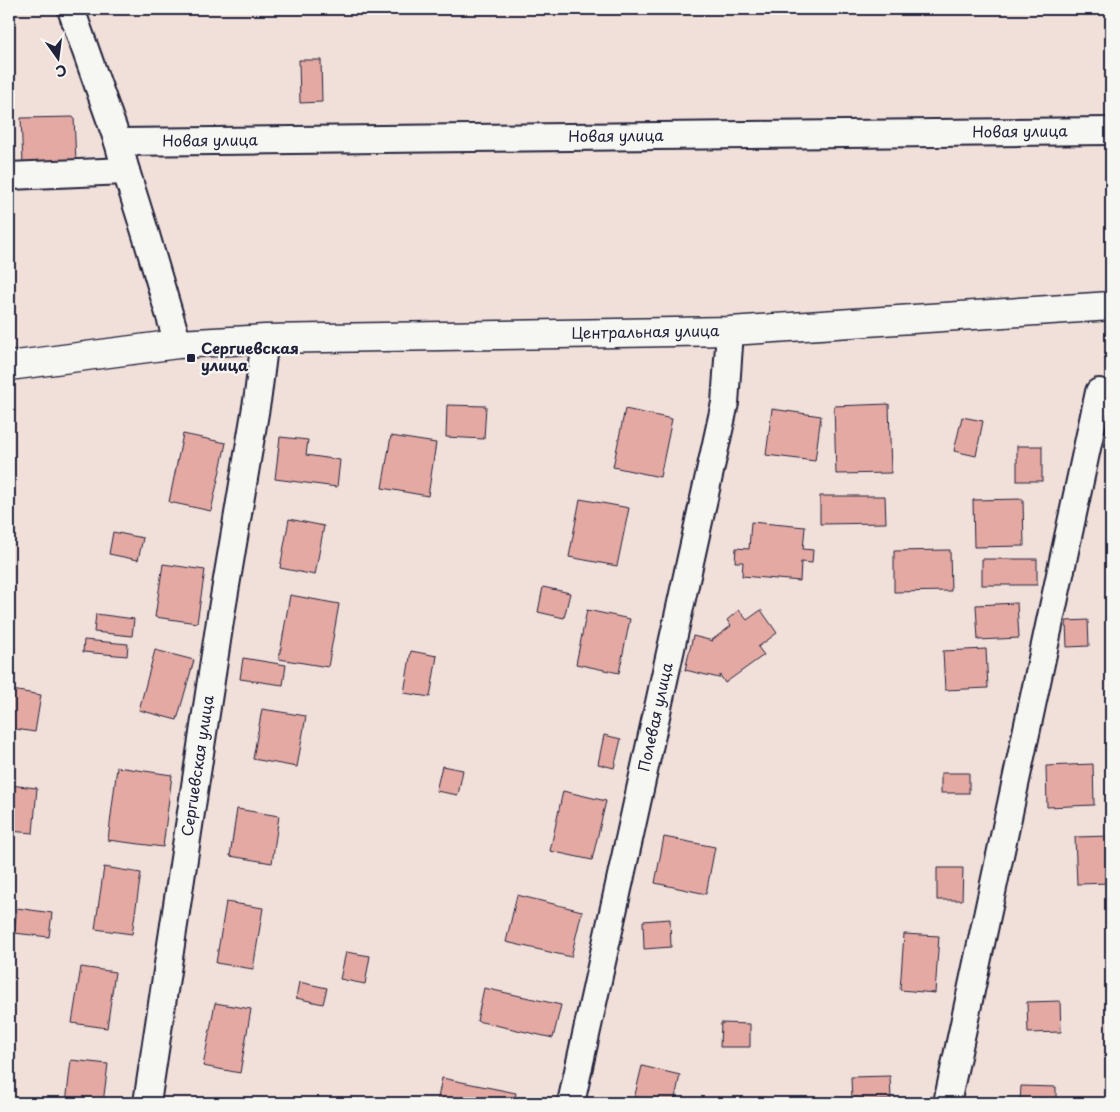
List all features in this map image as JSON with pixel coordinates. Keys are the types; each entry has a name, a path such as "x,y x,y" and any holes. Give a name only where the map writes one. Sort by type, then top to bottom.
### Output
{"street":[{"path":"71,9 118,142 178,344"},
{"name":"Новая улица","path":"118,142 1111,131"},
{"path":"9,176 126,171"},
{"name":"Центральная улица","path":"9,366 178,344 265,339 730,330 1111,306"},
{"name":"Полевая улица","path":"571,1103 725,403 730,330"},
{"name":"Сергиевская улица","path":"147,1103 220,622 258,395 265,339"},
{"path":"947,1103 1098,392"}],"building":[{"path":"299,60 321,60 322,102 300,103"},
{"path":"74,117 76,162 23,164 21,118"},
{"path":"889,404 891,473 836,474 834,406"},
{"path":"447,405 486,406 484,439 446,437"},
{"path":"625,409 672,419 660,477 613,467"},
{"path":"772,409 821,416 815,461 766,455"},
{"path":"962,417 983,421 976,456 954,451"},
{"path":"183,434 226,443 211,511 169,502"},
{"path":"391,436 436,443 428,496 382,488"},
{"path":"280,437 308,440 306,455 340,460 337,487 275,479"},
{"path":"1017,446 1042,446 1042,481 1017,481"},
{"path":"820,496 885,496 886,523 820,524"},
{"path":"580,499 629,508 617,566 569,557"},
{"path":"1023,499 1024,546 974,547 973,500"},
{"path":"289,519 324,526 315,575 280,568"},
{"path":"751,522 805,527 803,549 813,550 812,563 801,562 800,581 742,576 743,562 735,562 736,548 749,549"},
{"path":"113,532 143,538 138,560 109,554"},
{"path":"950,550 951,591 894,592 894,551"},
{"path":"982,559 1037,559 1037,585 982,585"},
{"path":"163,564 205,570 197,623 155,617"},
{"path":"543,587 570,593 564,618 538,612"},
{"path":"290,595 339,604 328,667 279,659"},
{"path":"1017,603 1019,638 978,640 976,605"},
{"path":"587,610 630,619 619,673 576,664"},
{"path":"739,610 747,620 761,610 777,633 758,647 764,655 725,683 720,675 719,678 685,670 693,636 713,641 731,626 727,620"},
{"path":"96,614 134,619 132,636 94,632"},
{"path":"1088,620 1089,646 1067,647 1066,621"},
{"path":"84,640 128,644 127,656 83,652"},
{"path":"986,649 988,688 945,690 943,651"},
{"path":"155,650 194,660 177,720 139,710"},
{"path":"411,651 437,656 430,697 404,693"},
{"path":"243,658 286,665 283,685 240,679"},
{"path":"12,690 41,695 35,732 9,728"},
{"path":"262,709 306,716 297,767 253,759"},
{"path":"604,735 621,739 614,768 598,764"},
{"path":"1093,764 1094,805 1047,807 1046,766"},
{"path":"442,766 463,770 458,795 436,791"},
{"path":"117,767 172,775 163,847 108,840"},
{"path":"941,773 969,773 969,793 941,793"},
{"path":"9,785 37,788 33,833 9,831"},
{"path":"563,791 606,801 592,860 550,851"},
{"path":"237,809 279,816 272,863 230,856"},
{"path":"1111,836 1111,883 1077,884 1075,837"},
{"path":"664,837 715,847 706,894 655,883"},
{"path":"104,867 141,873 132,934 95,929"},
{"path":"937,868 963,868 962,900 937,900"},
{"path":"517,895 582,911 571,957 506,942"},
{"path":"226,902 263,908 253,969 216,963"},
{"path":"17,908 52,913 49,937 14,933"},
{"path":"670,919 671,947 644,949 643,921"},
{"path":"904,934 939,936 935,993 900,990"},
{"path":"346,952 370,956 365,984 340,979"},
{"path":"81,967 115,972 107,1028 72,1023"},
{"path":"299,982 327,988 323,1004 296,998"},
{"path":"484,988 561,1005 553,1038 477,1021"},
{"path":"1060,1001 1061,1032 1028,1033 1027,1002"},
{"path":"215,1003 251,1009 240,1073 203,1066"},
{"path":"721,1023 750,1024 750,1047 720,1047"},
{"path":"71,1060 108,1064 103,1103 66,1103"},
{"path":"642,1066 680,1075 674,1103 633,1103"},
{"path":"890,1076 891,1100 852,1101 851,1077"},
{"path":"442,1078 516,1093 514,1103 437,1103"},
{"path":"1021,1086 1056,1087 1056,1103 1020,1103"}],"place":[{"name":"Сергиевская улица","path":"191,358"}]}
